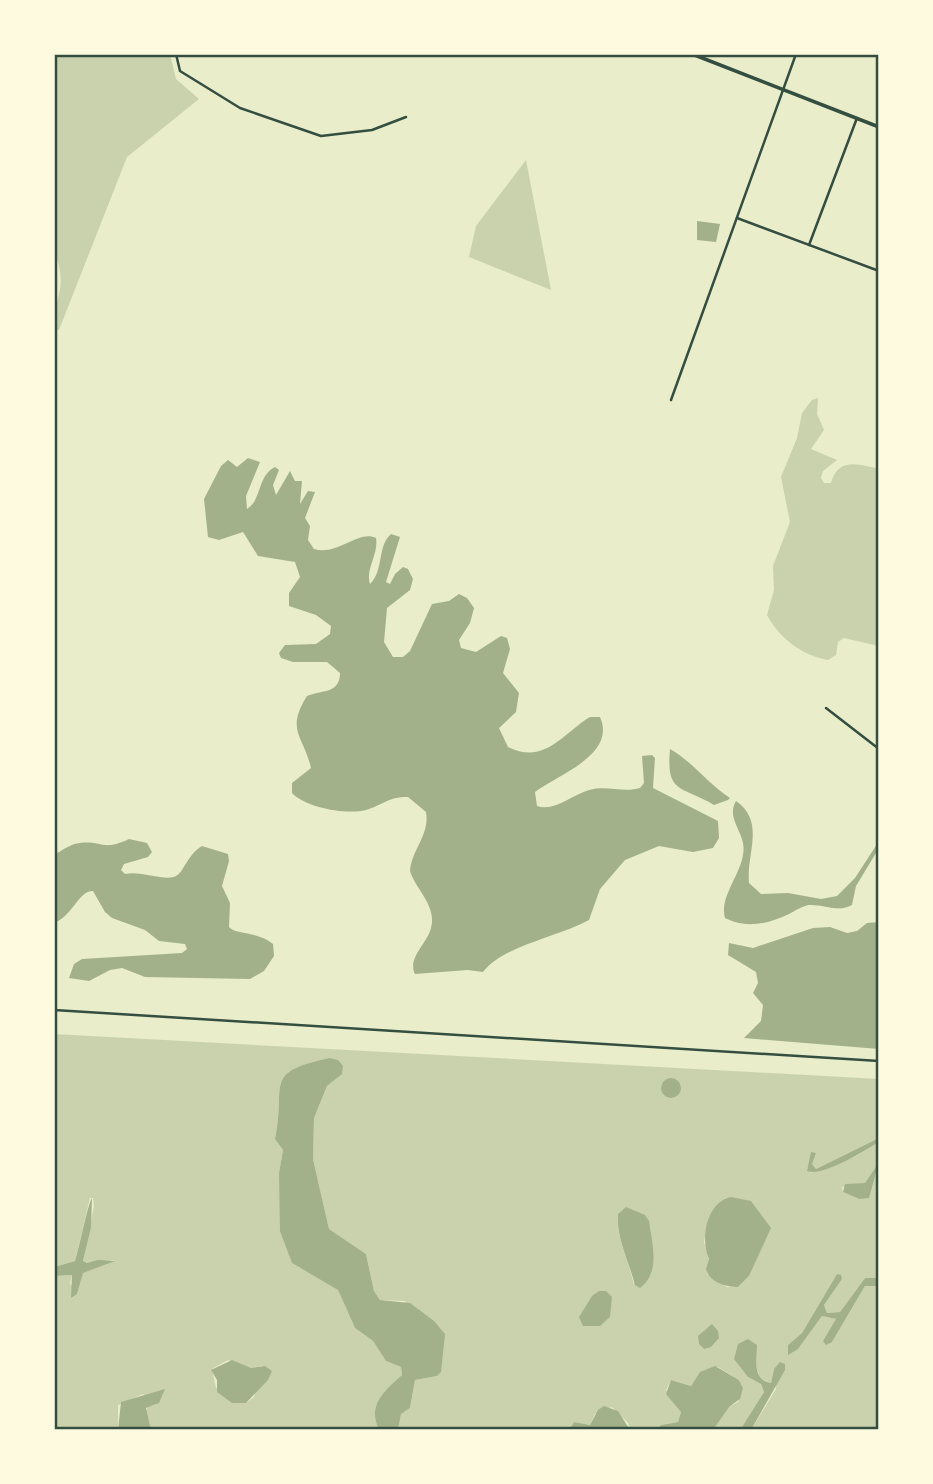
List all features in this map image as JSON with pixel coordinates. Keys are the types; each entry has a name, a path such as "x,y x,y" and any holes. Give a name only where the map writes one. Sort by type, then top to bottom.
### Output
{"street":[{"path":"176,54 180,71 205,89 269,120 321,136 372,130 407,117"},
{"path":"692,54 879,127"},
{"path":"671,400 796,54"},
{"path":"809,245 857,118"},
{"path":"737,218 879,271"},
{"path":"826,708 879,749"},
{"path":"54,1010 879,1061"}],"shaded area":[{"path":"54,54 170,54 176,79 199,99 127,157 59,330 54,329 61,283 54,250"},
{"path":"526,160 551,290 469,257 476,226"},
{"path":"697,221 720,224 716,242 697,240"},
{"path":"818,398 817,414 824,430 811,449 837,460 823,471 821,478 824,483 831,483 838,469 850,464 879,469 879,646 844,638 838,642 836,655 828,660 810,655 793,645 778,631 767,615 774,590 773,566 790,522 781,477 797,438 802,413 812,400"},
{"path":"248,458 260,462 246,496 247,509 255,500 265,476 275,467 279,470 273,485 276,495 290,471 295,481 302,481 300,504 308,491 315,492 305,518 310,526 308,540 314,549 331,549 363,537 376,538 376,550 369,573 370,584 377,572 387,539 391,534 400,537 386,582 390,584 395,574 403,567 408,569 413,579 410,590 387,608 384,642 393,657 403,657 410,651 432,604 449,601 459,594 467,598 474,608 470,623 459,640 461,648 476,652 501,636 507,638 510,649 503,673 519,693 516,712 499,728 508,747 521,752 543,750 590,717 600,717 603,730 593,753 570,771 535,792 537,806 550,807 589,790 640,788 644,783 642,756 652,755 655,758 653,788 718,821 719,838 713,848 693,852 659,846 625,860 600,889 589,920 517,948 492,963 483,972 468,970 415,974 414,962 429,934 432,920 429,905 410,871 425,828 426,812 408,797 390,800 366,810 348,812 307,803 292,793 292,783 311,768 298,733 297,718 301,708 307,696 337,685 340,673 327,662 293,662 281,658 279,653 285,645 316,644 330,634 331,626 316,615 289,606 289,593 300,577 295,562 258,556 243,532 219,540 208,537 204,499 221,466 228,460 237,467"},
{"path":"670,749 730,798 714,805 678,786 670,774"},
{"path":"736,801 745,809 753,829 749,883 761,894 788,893 821,899 837,896 855,878 879,841 879,848 856,886 852,905 836,908 809,905 757,924 725,918 726,900 743,852 743,843 733,817"},
{"path":"129,839 147,843 152,852 148,857 124,864 121,870 125,874 138,873 166,878 176,876 202,846 228,854 229,861 222,886 230,903 229,927 273,944 274,956 264,971 250,979 145,977 122,968 110,970 89,981 69,978 74,964 82,959 182,953 187,949 185,944 159,941 145,930 112,918 105,912 93,891 83,895 61,920 54,923 54,855 76,844 88,842 113,845"},
{"path":"879,922 879,1049 744,1038 761,1021 763,1005 753,993 758,983 756,972 728,955 729,943 753,948 813,928 830,927 847,933 857,931 867,923"},
{"path":"54,1034 879,1079 879,1138 816,1169 812,1164 814,1151 810,1173 854,1157 879,1142 879,1162 865,1183 842,1187 843,1192 859,1199 879,1171 879,1278 865,1278 840,1312 827,1313 824,1305 842,1279 837,1274 802,1333 788,1345 798,1349 822,1316 836,1319 832,1342 865,1286 879,1286 879,1430 751,1430 776,1389 774,1369 771,1383 758,1373 757,1345 748,1377 761,1384 764,1392 740,1430 713,1430 730,1406 738,1402 743,1388 739,1380 718,1367 698,1375 691,1386 671,1380 666,1390 681,1412 678,1422 661,1425 657,1430 630,1430 628,1423 612,1407 595,1414 590,1425 574,1422 569,1430 398,1430 401,1414 410,1408 415,1380 437,1376 405,1301 380,1300 374,1291 366,1254 329,1229 313,1159 314,1118 327,1086 342,1073 343,1066 329,1058 294,1069 285,1075 281,1083 275,1138 283,1150 279,1173 298,1267 314,1272 338,1290 355,1328 373,1341 386,1361 401,1367 402,1375 384,1393 376,1406 379,1430 151,1430 146,1411 148,1406 156,1405 143,1394 118,1405 118,1430 54,1430 54,1276 72,1275 70,1283 77,1294 82,1273 115,1260 87,1263 83,1261 94,1206 93,1198 90,1198 75,1261 54,1267","holes":["726,1198 755,1207 770,1227 749,1276 738,1287 727,1287 707,1274 709,1260 704,1242 709,1217","626,1208 635,1214 634,1285 621,1241 618,1214","228,1360 251,1368 263,1366 254,1397 246,1403 216,1388 212,1369"]},
{"path":"329,1058 338,1060 343,1066 342,1074 327,1086 314,1118 313,1159 329,1229 366,1254 374,1291 380,1300 410,1303 434,1321 445,1334 441,1372 437,1376 415,1380 410,1408 401,1414 398,1430 379,1430 375,1413 379,1399 402,1375 401,1367 386,1361 373,1341 355,1328 338,1290 292,1263 280,1231 279,1173 283,1150 275,1139 281,1083 285,1075 294,1069"},
{"path":"667,1078 675,1078 681,1088 675,1098 667,1098 661,1092 661,1084"},
{"path":"879,1138 879,1142 843,1162 823,1170 807,1171 811,1152 816,1153 812,1164 816,1169"},
{"path":"879,1162 869,1198 859,1199 843,1192 845,1184 865,1183"},
{"path":"731,1197 751,1201 771,1228 749,1276 738,1287 718,1283 710,1277 706,1269 709,1259 705,1242 707,1223 716,1206"},
{"path":"92,1198 91,1227 83,1261 115,1261 83,1273 77,1294 71,1298 72,1275 54,1276 54,1267 75,1261"},
{"path":"626,1207 645,1215 649,1221 653,1266 647,1281 640,1288 635,1285 619,1232 618,1214"},
{"path":"837,1274 841,1275 842,1279 824,1305 827,1313 840,1312 865,1278 879,1278 879,1286 865,1286 832,1342 826,1345 823,1341 836,1319 822,1316 798,1349 788,1355 788,1345 802,1333"},
{"path":"599,1291 606,1291 612,1297 610,1317 600,1326 583,1326 579,1317 592,1296"},
{"path":"712,1324 718,1331 719,1338 711,1347 704,1349 699,1344 698,1336"},
{"path":"748,1339 757,1345 757,1369 761,1378 771,1383 774,1369 780,1362 785,1364 785,1370 751,1430 740,1430 764,1392 761,1384 748,1377 734,1359 738,1344"},
{"path":"232,1360 251,1368 265,1366 272,1371 268,1380 246,1403 232,1403 217,1392 217,1380 211,1370"},
{"path":"715,1366 739,1380 743,1388 740,1399 730,1406 713,1430 657,1430 661,1425 678,1422 681,1412 666,1394 671,1380 691,1386 700,1372"},
{"path":"165,1389 159,1403 146,1408 151,1430 118,1430 121,1402"},
{"path":"604,1406 618,1411 630,1430 569,1430 574,1422 590,1425 598,1410"}]}
